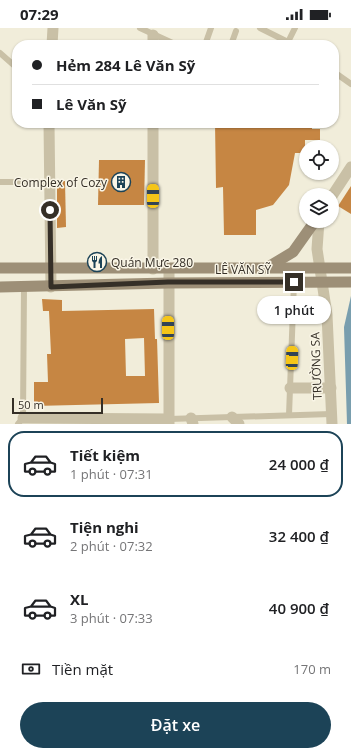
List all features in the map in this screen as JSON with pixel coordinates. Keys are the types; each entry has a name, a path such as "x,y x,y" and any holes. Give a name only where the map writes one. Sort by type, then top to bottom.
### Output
{"main road":[{"path":"265,268 281,261 293,252 310,228"},
{"name":"LÊ VĂN SỸ","path":"0,268 346,268"},
{"name":"LÊ VĂN SỸ","path":"0,287 51,287 168,282 346,282"}],"street":[{"path":"52,40 53,28"},
{"path":"49,128 51,287"},
{"path":"153,128 153,269"},
{"path":"337,188 351,167"},
{"path":"319,228 316,242 319,268"},
{"name":"TRƯỜNG SA","path":"319,268 329,337 331,419"},
{"path":"20,421 169,422 169,269"},
{"path":"290,388 331,388"}],"lane":[{"path":"140,28 153,40"},
{"path":"207,40 211,28"},
{"path":"260,28 280,40"},
{"path":"289,40 294,28"},
{"path":"233,40 236,30"},
{"path":"1,57 12,65"},
{"path":"339,76 351,84"},
{"path":"0,182 50,182"},
{"path":"289,415 294,282"},
{"path":"20,421 24,287"},
{"path":"169,422 236,421 289,415 331,419"}],"water":[{"path":"351,296 351,424 347,424 344,327"}],"building":[{"path":"215,128 320,129 320,140 299,140 299,153 295,153 289,185 273,205 256,210 256,235 224,235 223,187 216,188"},
{"name":"Complex of Cozy","path":"99,160 145,160 144,205 98,205"},
{"path":"57,181 65,181 66,227 57,228"},
{"path":"351,186 351,214 339,207"},
{"path":"42,299 62,300 62,311 154,309 155,339 157,339 159,403 34,406 34,382 48,382 47,354 51,354 49,311 43,311","holes":["144,338 145,376 126,376 125,339"]}],"place":[{"name":"Complex of Cozy","path":"121,182"},
{"name":"Quán Mực 280","path":"97,262"}],"route":[{"path":"50,210 51,287 168,282 294,282"}]}
